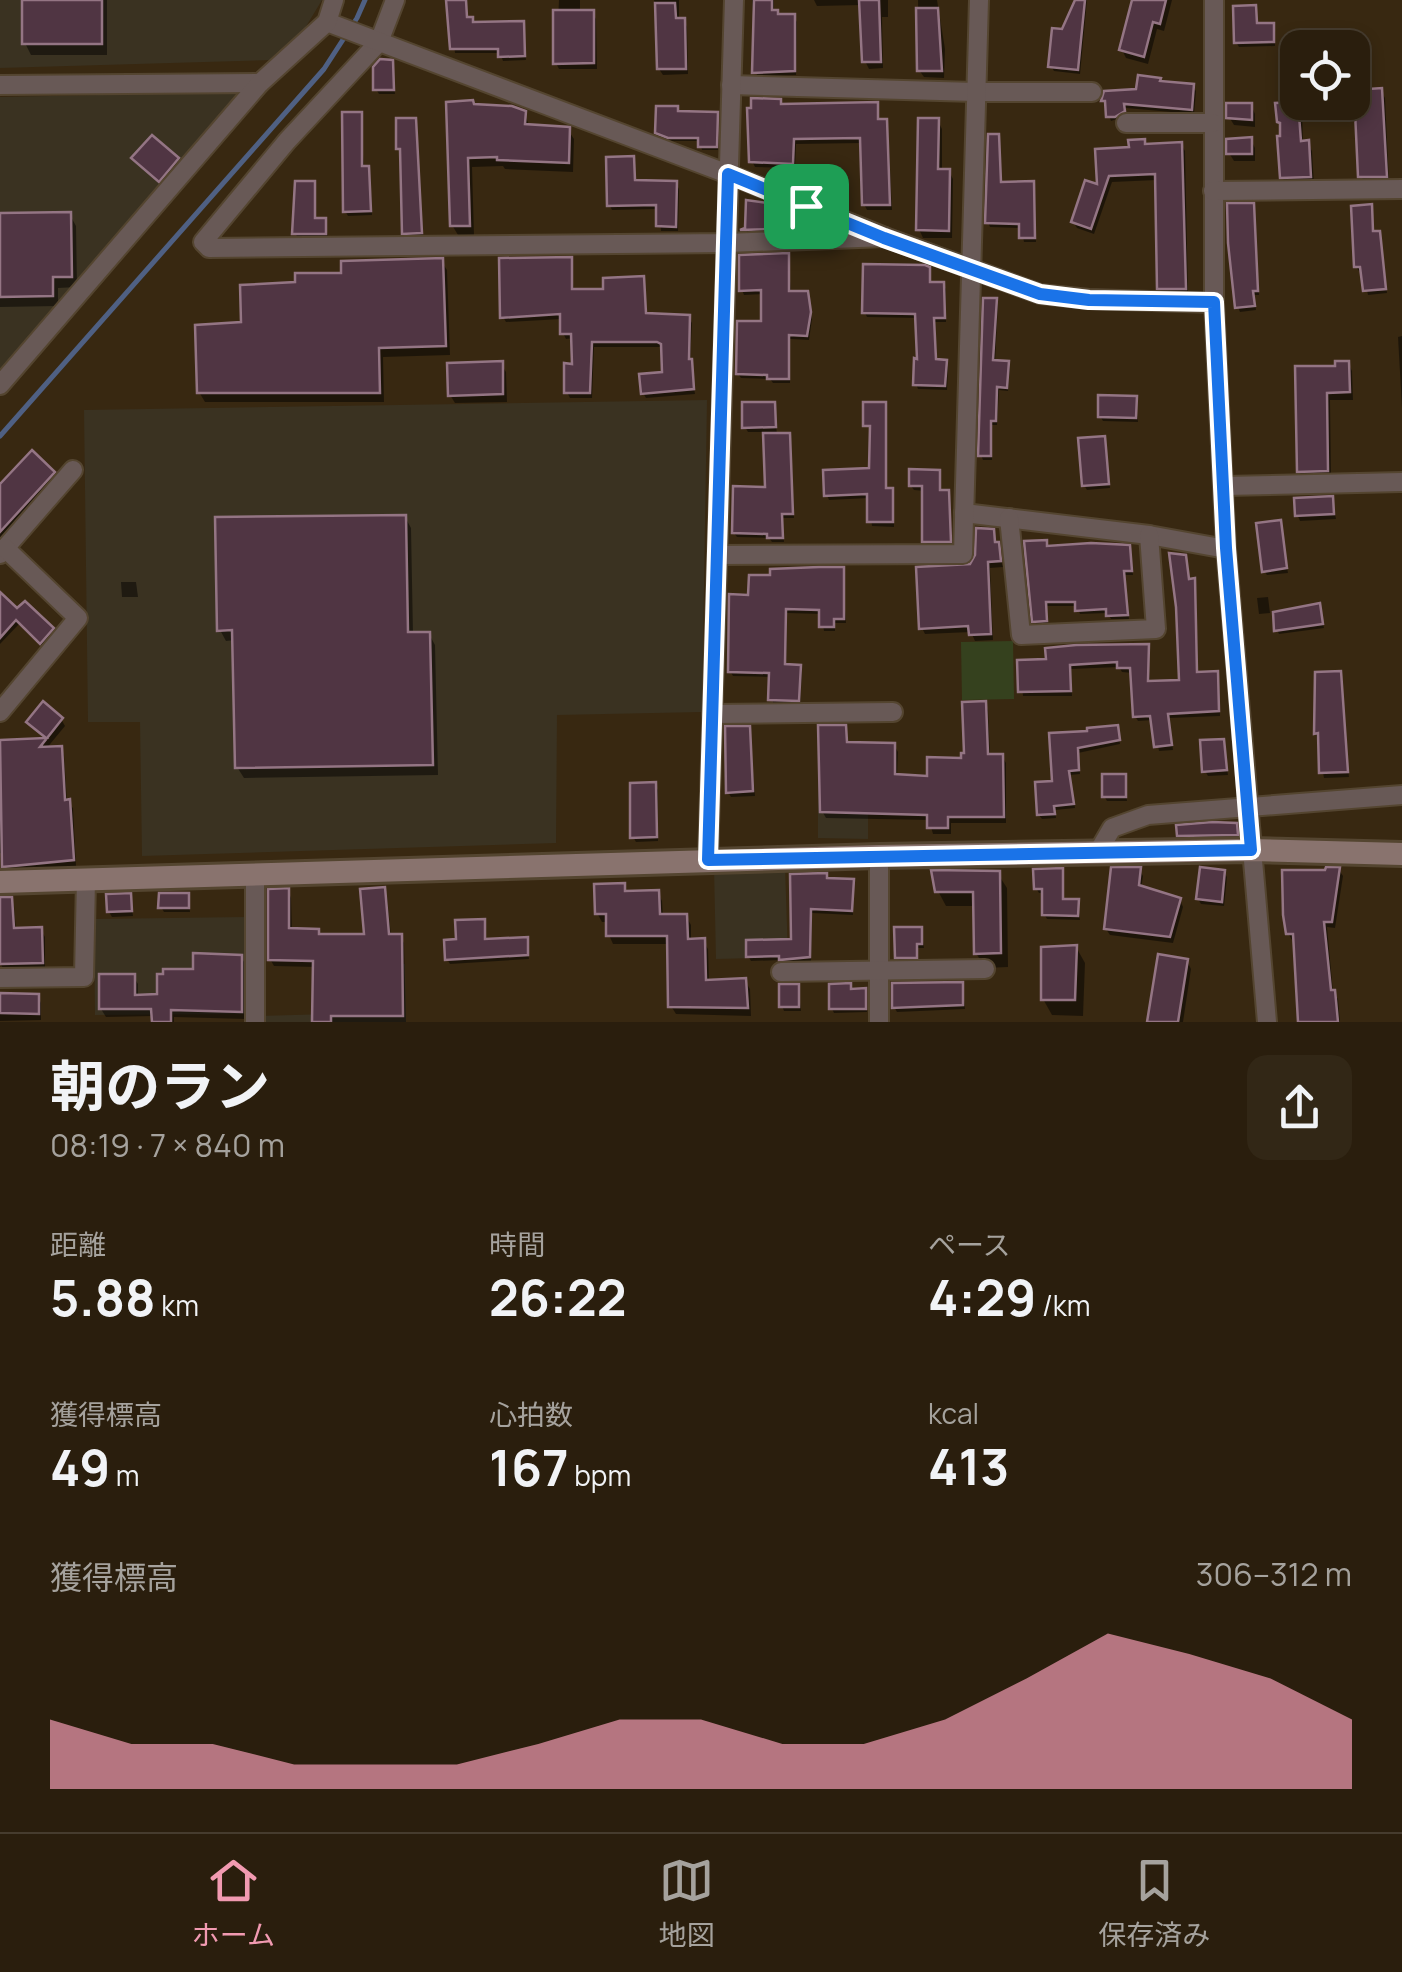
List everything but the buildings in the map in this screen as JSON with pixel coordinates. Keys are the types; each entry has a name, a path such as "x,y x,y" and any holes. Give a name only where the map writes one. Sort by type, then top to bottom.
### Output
{"street":[{"path":"0,385 260,83 327,22 334,0"},
{"path":"395,0 374,39 202,242 209,248 884,238"},
{"path":"708,860 734,0"},
{"path":"718,555 963,554 978,0"},
{"path":"1214,0 1214,302 1226,548 1266,1022"},
{"path":"327,22 728,174 884,238 1040,294 1089,300 1214,302"},
{"path":"0,86 260,83"},
{"path":"731,85 1092,92"},
{"path":"1126,123 1213,123"},
{"path":"1213,191 1402,189"},
{"path":"0,712 78,618 3,551 72,470"},
{"path":"1224,486 1402,482"},
{"path":"964,513 1226,548"},
{"path":"1009,518 1021,635 1156,629 1149,535"},
{"path":"712,714 893,712"},
{"path":"1098,852 1112,828 1148,814 1402,795"},
{"path":"0,882 878,856 1251,850 1402,854"},
{"path":"878,856 880,1022"},
{"path":"255,875 255,1022"},
{"path":"0,978 84,977 86,879"},
{"path":"781,972 984,969"}],"shaded area":[{"path":"0,0 322,0 296,43 271,60 0,68"},
{"path":"244,92 0,372 0,97"},
{"path":"707,400 702,712 557,715 556,843 142,856 140,722 88,722 84,410"},
{"path":"818,773 868,774 868,839 818,838"},
{"path":"785,866 788,957 716,959 714,868"},
{"path":"246,917 247,1014 95,1015 94,919"},
{"path":"405,964 406,1022 258,1022 258,1016 330,1014 329,965"}],"green space":[{"path":"1013,641 1014,699 962,700 961,642"}],"waterway":[{"path":"0,436 324,69 365,0"}],"route":[{"path":"728,174 806,206 1040,294 1089,300 1214,302 1226,548 1251,850 708,860 728,174"}]}
